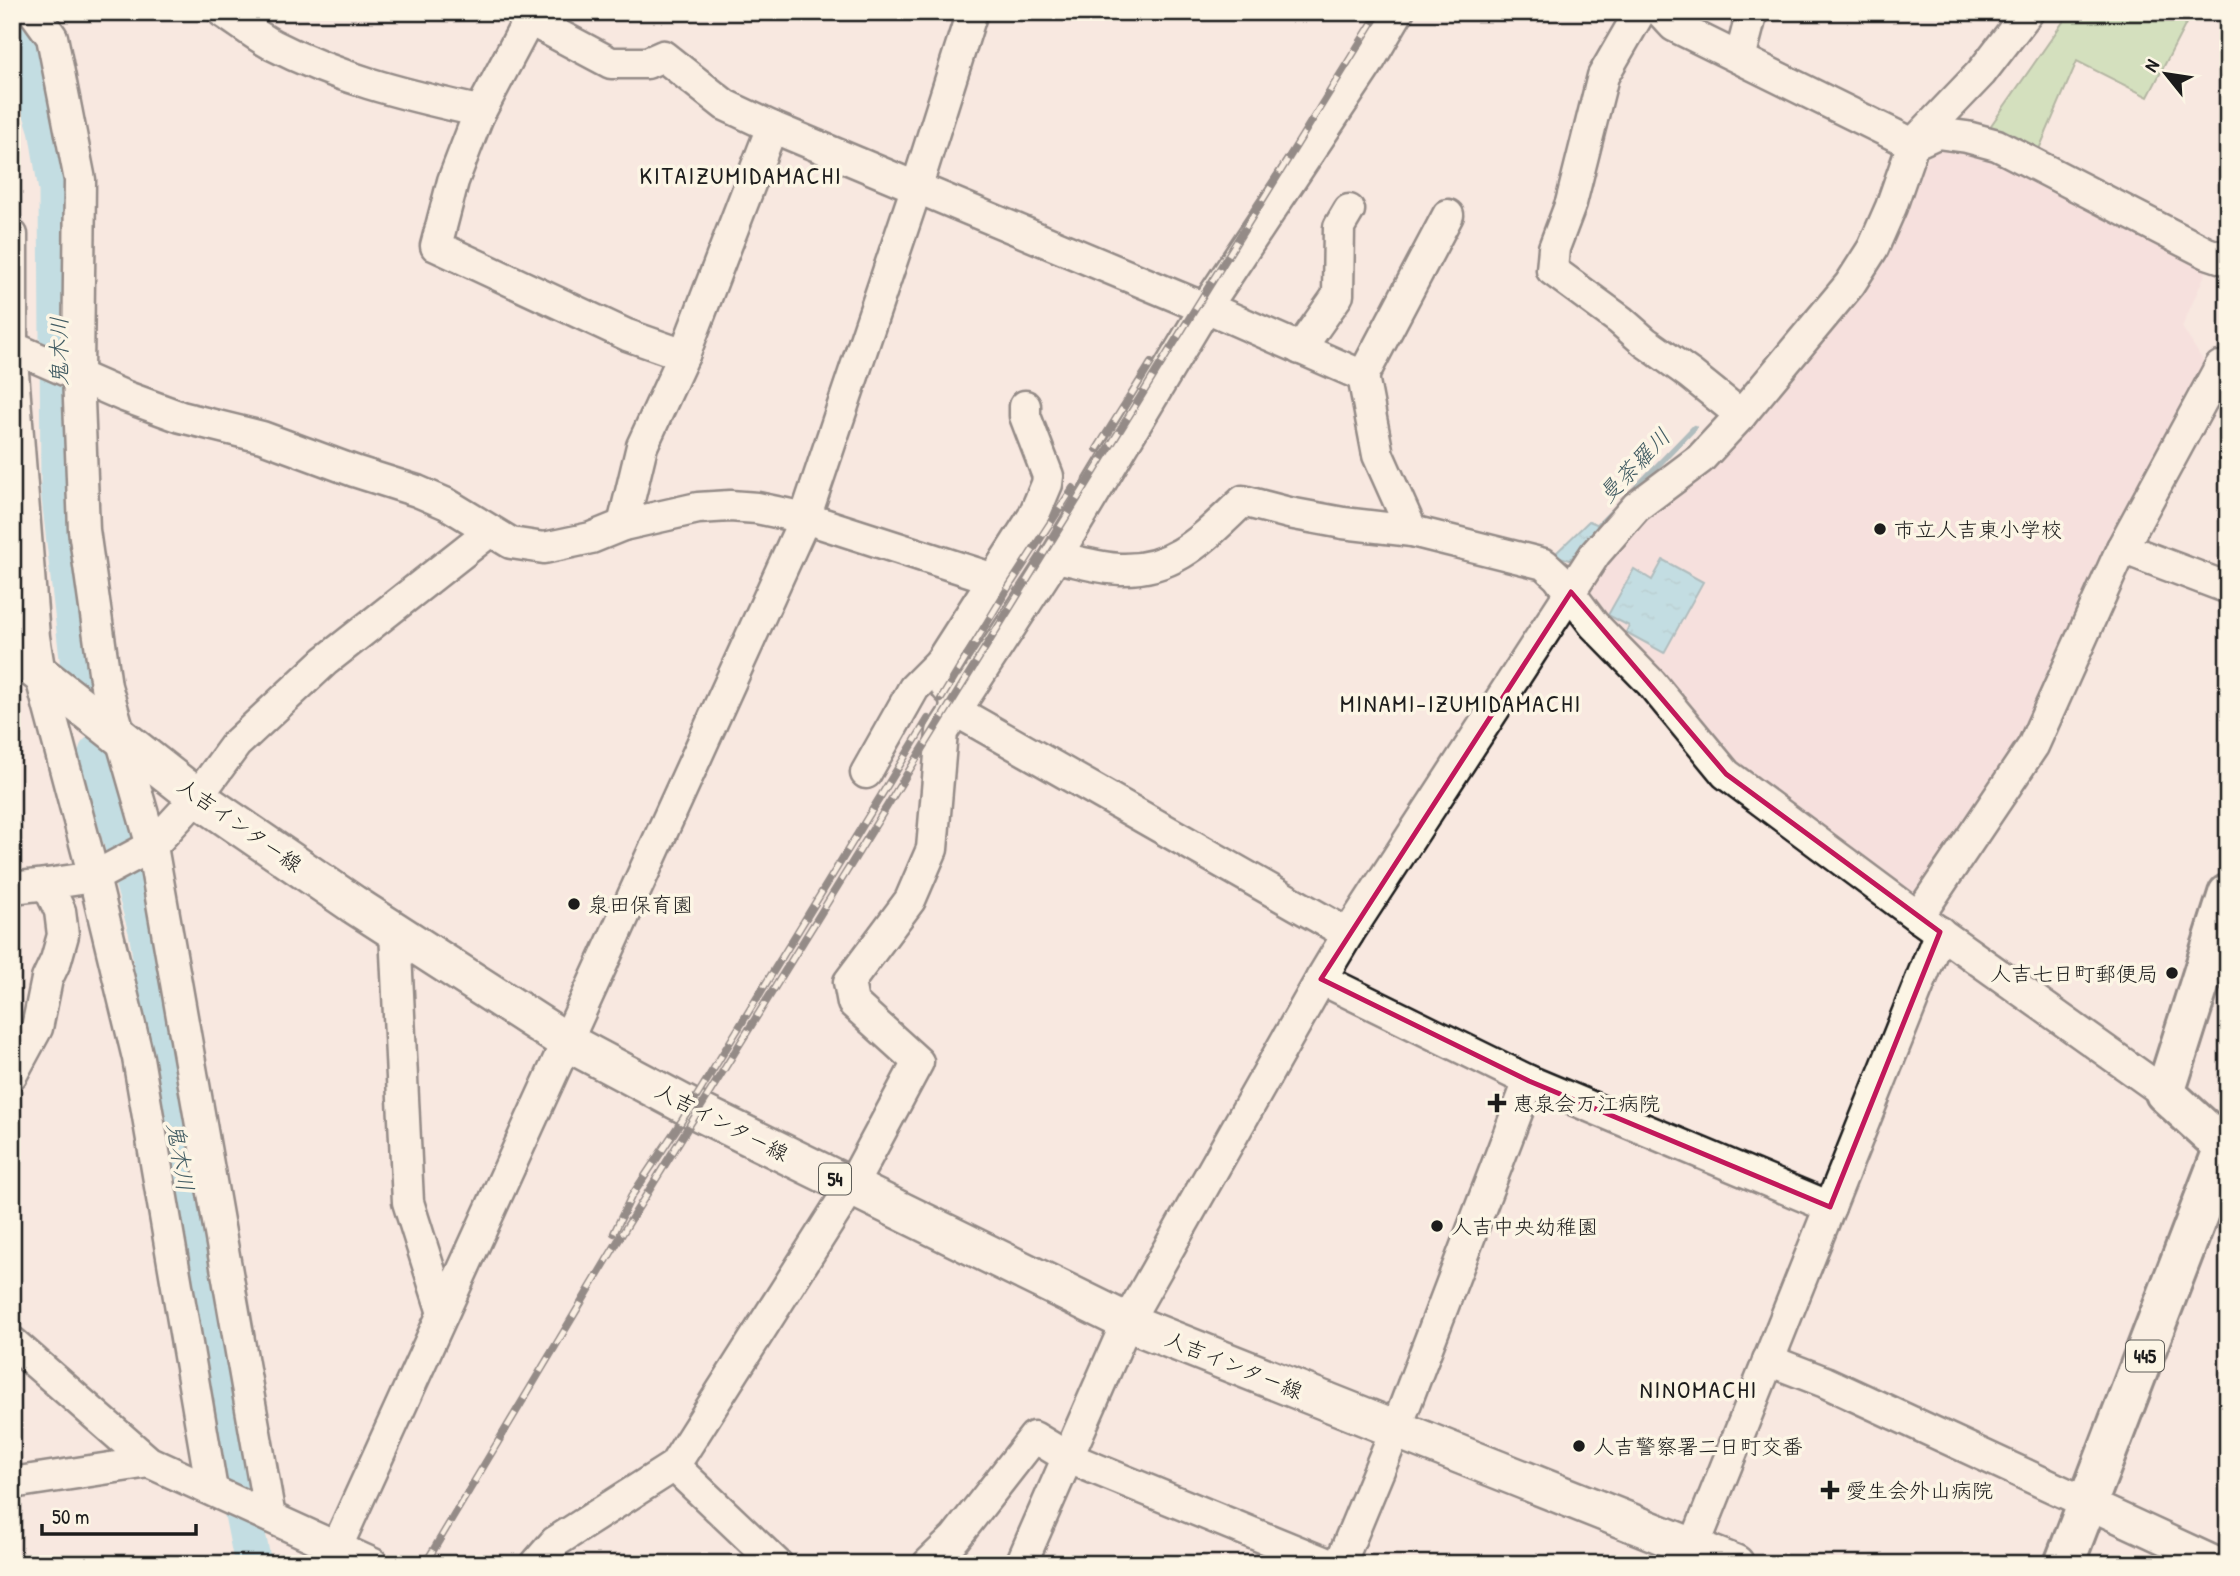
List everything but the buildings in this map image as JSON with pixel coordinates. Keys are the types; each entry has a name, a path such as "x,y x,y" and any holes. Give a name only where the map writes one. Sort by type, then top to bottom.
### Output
{"highway":[{"path":"2165,1093 2228,894"},
{"name":"445","path":"2064,1564 2226,1148 2165,1093"}],"main road":[{"name":"人吉インター線","path":"12,652 197,797 396,932 568,1042 741,1133 1127,1322 1396,1429 1690,1556 1735,1564"}],"street":[{"path":"34,12 52,37 80,180 72,372 84,530 107,686 152,846 270,1517"},
{"path":"223,12 272,44 332,72 400,93 469,109 478,116"},
{"path":"333,1555 806,518 972,12"},
{"path":"536,1564 555,1542 674,1466 851,1187 918,1062 853,1003 849,982 909,900 932,849 942,732 1056,557 1206,307 1367,65 1398,12"},
{"path":"1640,12 1603,76 1571,203 1554,248 1552,270 1741,415"},
{"path":"1661,12 1674,26 1913,144 1937,134 1967,137 1997,145 2207,253 2228,260"},
{"path":"1740,58 1752,12"},
{"path":"1021,1564 1127,1322 1348,934 1595,554 1636,507 1700,459 1741,415 1850,284 1873,248 1913,144 1981,73 2028,12"},
{"path":"684,355 627,335 436,246 453,181 478,116 532,16 611,63 647,62 663,56 725,105 772,127 916,189 1206,307 1363,376"},
{"path":"623,525 642,446 684,355 772,127"},
{"path":"1300,349 1338,295 1339,227 1349,210"},
{"path":"1412,531 1378,456 1363,376 1448,215"},
{"path":"12,235 14,348 34,637 40,674 94,877 138,1058 212,1490"},
{"path":"14,348 124,396 181,417 262,436 354,471 417,491 447,504 511,543 544,548 592,538 623,525 698,508 757,508 806,518 994,579"},
{"path":"1690,1556 1830,1207 1929,924 2033,746 2122,548 2220,367"},
{"path":"866,772 914,688 940,662 1033,517 1048,476 1025,416 1025,406"},
{"path":"1056,557 1120,569 1161,564 1193,548 1243,501 1343,523 1412,531 1544,564 1571,592 1594,625 1651,684 1726,774 2165,1093"},
{"path":"12,888 94,877 152,846 197,797 236,744 325,661 490,531"},
{"path":"2122,548 2228,589"},
{"path":"940,662 947,688 955,696 956,711"},
{"path":"956,711 1348,934"},
{"path":"12,1074 37,1028 47,979 63,935 60,911 47,884"},
{"path":"396,932 408,1202 443,1313"},
{"path":"1321,979 1529,1081 1830,1207"},
{"path":"1340,1564 1396,1429 1529,1081"},
{"path":"12,1342 149,1462 270,1517 333,1555 373,1564"},
{"path":"1768,1360 1825,1382 2219,1564"},
{"path":"928,1564 956,1538 1034,1437 1069,1458 1328,1564"},
{"path":"12,1483 149,1462"},
{"path":"674,1466 777,1564"}],"highlighted area":[{"path":"1571,592 1726,774 1940,932 1830,1207 1529,1081 1321,979"}],"shaded area":[{"name":"市立人吉東小学校","path":"1944,138 2059,184 2209,265 2182,327 2209,370 2018,755 1923,901 1742,782 1699,714 1677,687 1598,617 1584,585 1619,543 1717,461 1903,202 1928,159"}],"green space":[{"path":"2070,12 2192,12 2148,97 2077,61 2037,154 1987,131"}],"water":[{"path":"1589,521 1599,525 1570,560 1554,555"},
{"path":"1663,560 1703,582 1664,653 1626,632 1629,626 1608,615 1634,569 1652,580"}],"waterway":[{"name":"鬼木川","path":"12,31 17,36 47,128 57,190 59,488 80,676"},
{"name":"曼荼羅川","path":"1630,494 1694,428"},
{"name":"曼荼羅川","path":"1599,525 1612,512"},
{"name":"鬼木川","path":"97,753 147,930 211,1353 253,1564"}],"railway":[{"path":"425,1564 627,1226 1379,12"},
{"path":"1097,449 1151,363"},
{"path":"941,699 1073,488"},
{"path":"614,1233 631,1197 681,1122 928,719"}],"place":[{"name":"市立人吉東小学校","path":"1880,529"},
{"name":"泉田保育園","path":"574,904"},
{"name":"人吉七日町郵便局","path":"2172,973"},
{"name":"恵泉会万江病院","path":"1497,1103"},
{"name":"人吉中央幼稚園","path":"1437,1226"},
{"name":"人吉警察署二日町交番","path":"1579,1446"},
{"name":"愛生会外山病院","path":"1830,1490"}],"district":[{"name":"KITAIZUMIDAMACHI","path":"741,175"},
{"name":"MINAMI-IZUMIDAMACHI","path":"1461,703"},
{"name":"NINOMACHI","path":"1699,1389"}]}
